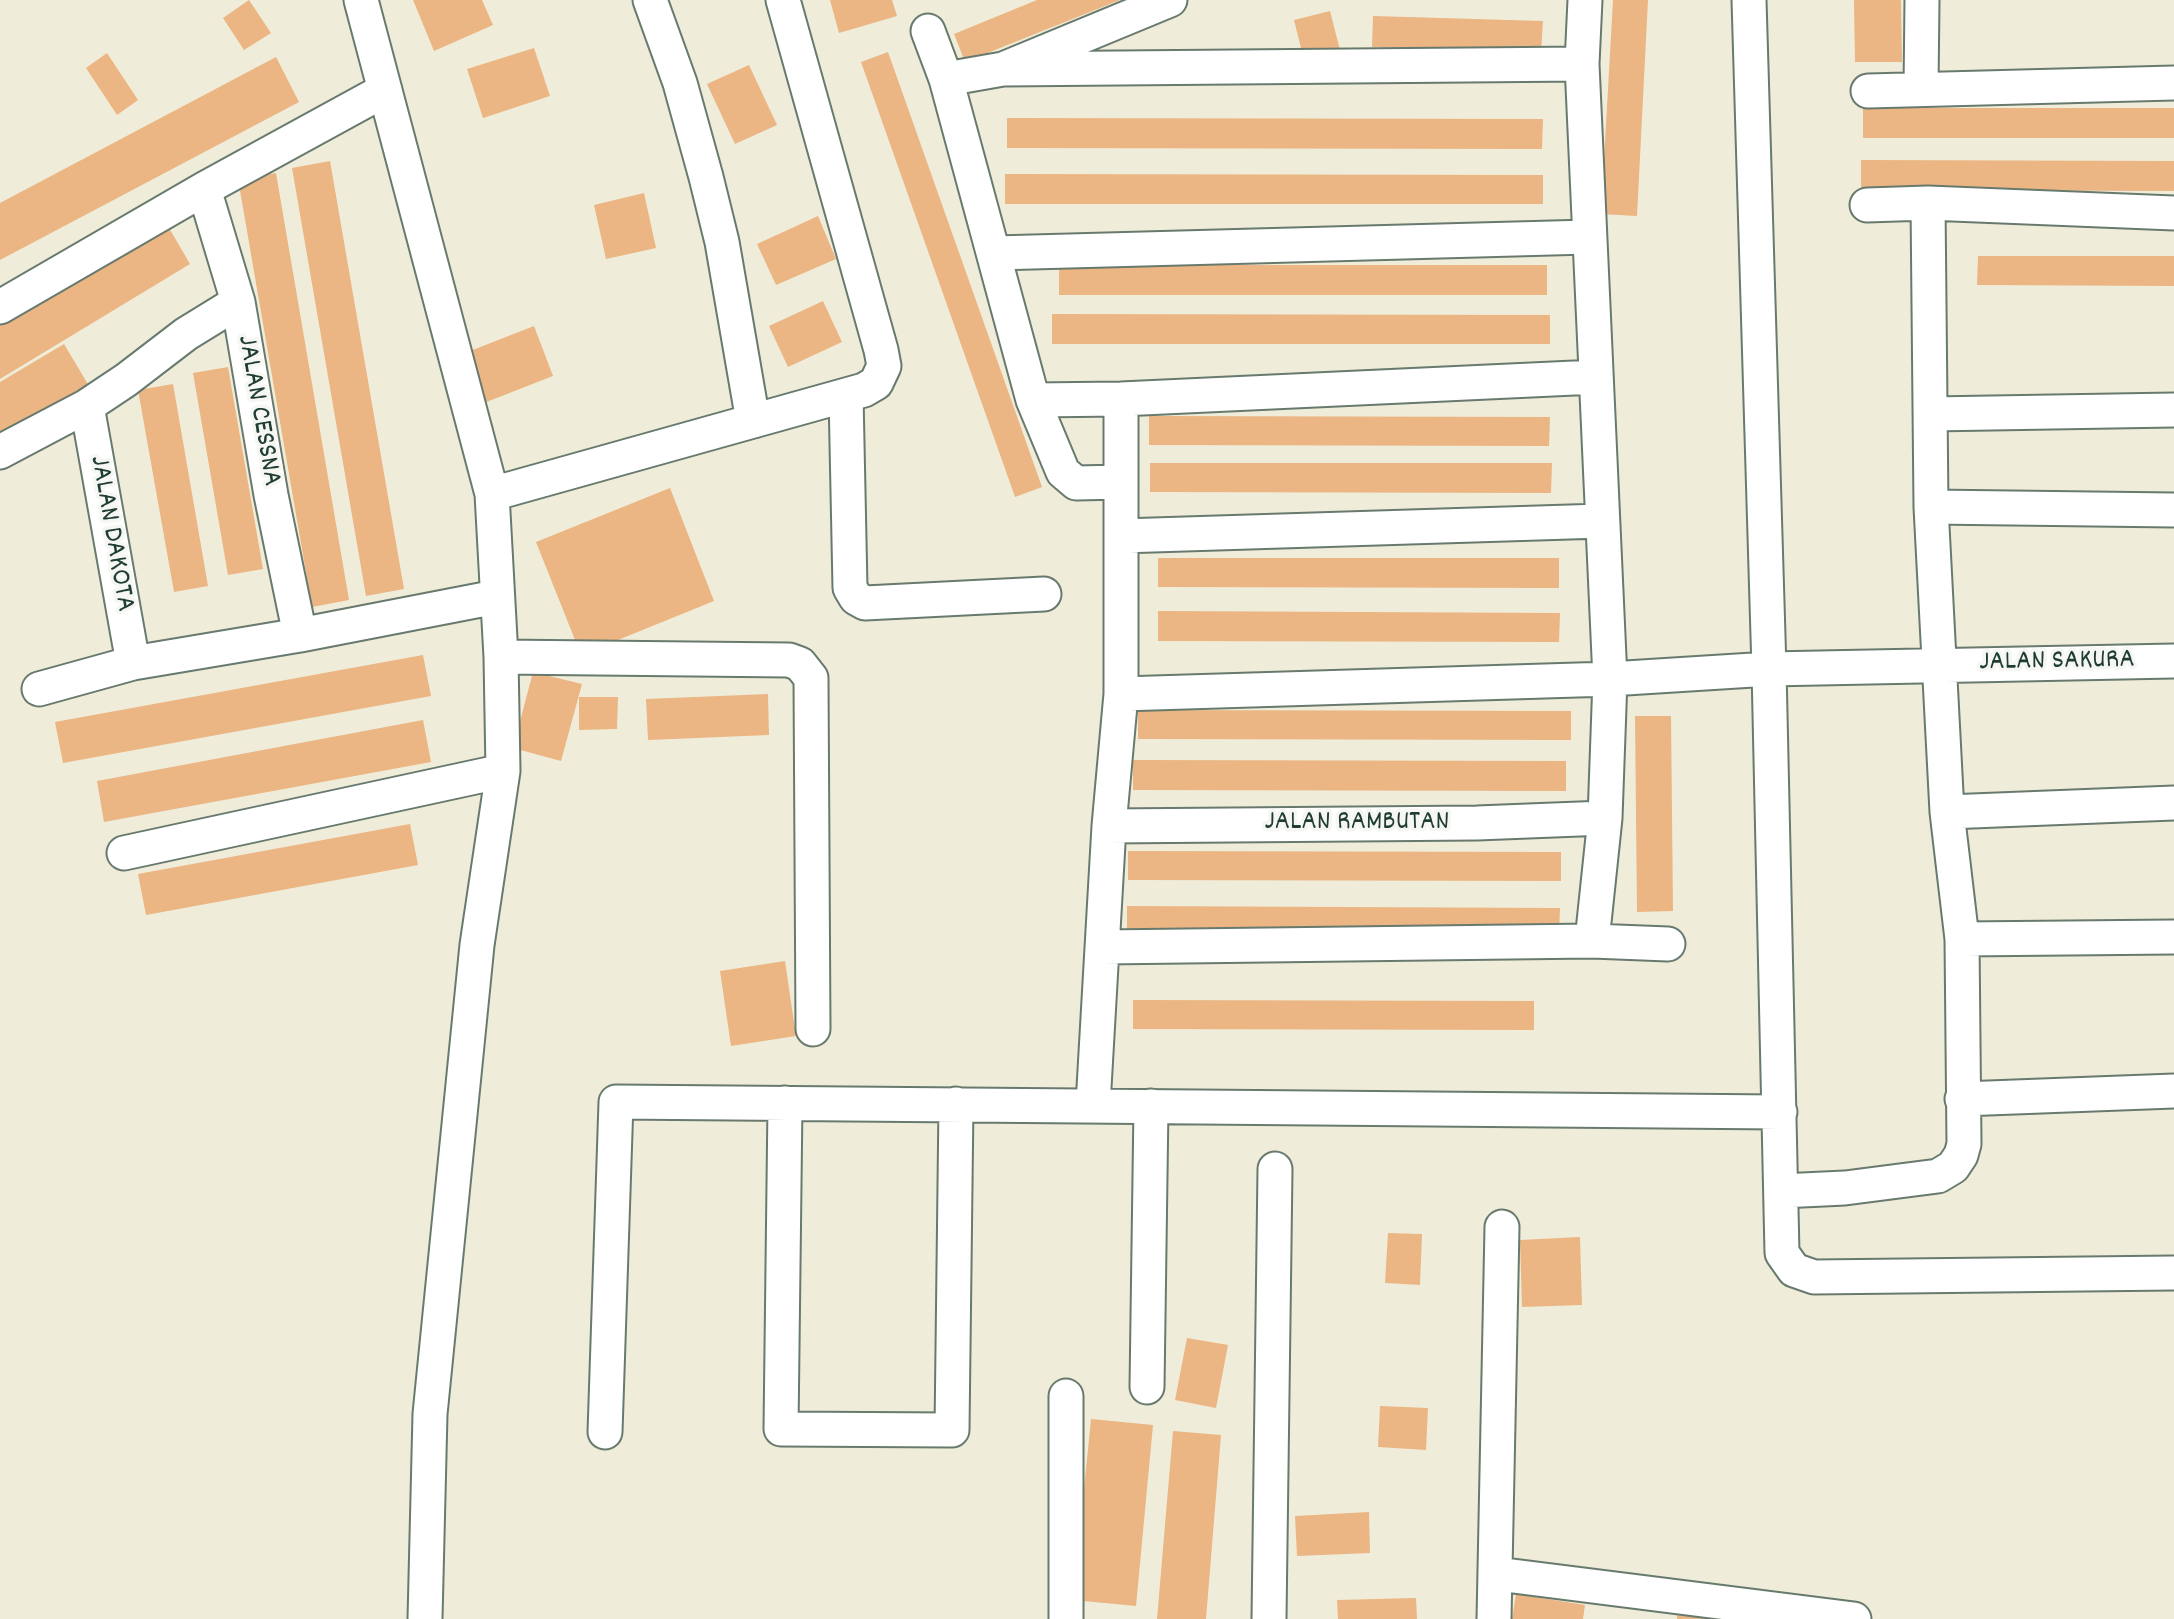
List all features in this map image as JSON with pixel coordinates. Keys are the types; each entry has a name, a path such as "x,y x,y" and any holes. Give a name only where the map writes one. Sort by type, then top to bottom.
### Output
{"street":[{"path":"361,0 492,494 501,657 503,771 477,945 430,1414 425,1619"},
{"path":"650,0 680,83 722,242 753,421"},
{"path":"492,494 864,390 876,383 884,366 881,350 783,0"},
{"path":"1003,69 1170,0"},
{"path":"1585,0 1582,64 1610,679 1605,818 1592,941"},
{"path":"1749,0 1769,669 1782,1253 1794,1270 1814,1276 2174,1273"},
{"path":"1922,0 1922,89"},
{"path":"928,32 946,79 1033,400 1063,472 1076,483 1121,482"},
{"path":"946,79 1003,69 1582,64"},
{"path":"1868,91 2174,83"},
{"path":"0,307 204,189 385,90"},
{"name":"JALAN CESSNA","path":"204,189 238,302 271,495 300,635"},
{"path":"1781,1191 1845,1188 1938,1176 1953,1167 1964,1144 1962,939 1947,812 1931,507 1928,203"},
{"path":"1867,205 1928,203 2174,213"},
{"path":"995,253 1589,237"},
{"path":"0,452 87,406 187,334 238,302"},
{"path":"1033,400 1121,399 1596,377"},
{"path":"846,395 850,587 856,598 865,603 1044,594"},
{"path":"1093,1105 1109,826 1121,694 1121,399"},
{"name":"JALAN DAKOTA","path":"87,406 133,663"},
{"path":"1931,414 2174,410"},
{"path":"1931,507 2174,510"},
{"path":"1121,536 1602,521"},
{"path":"39,689 133,663 300,635 496,597"},
{"path":"501,657 789,660 800,664 811,678 813,1029"},
{"name":"JALAN SAKURA","path":"1121,694 1610,679 1769,669 2174,661"},
{"path":"124,853 503,771"},
{"path":"1947,812 2174,803"},
{"name":"JALAN RAMBUTAN","path":"1109,826 1477,824 1605,818"},
{"path":"1962,939 2174,937"},
{"path":"1104,947 1592,941 1668,944"},
{"path":"1962,1099 2174,1091"},
{"path":"605,1432 616,1102 1780,1112"},
{"path":"785,1103 781,1429 952,1430 956,1104"},
{"path":"1147,1387 1151,1106"},
{"path":"1269,1619 1275,1169"},
{"path":"1494,1619 1502,1227"},
{"path":"1066,1396 1066,1619"},
{"path":"1497,1574 1853,1619"}],"building":[{"path":"249,0 271,33 244,50 223,18"},
{"path":"413,0 482,0 493,25 434,51"},
{"path":"830,0 892,0 897,16 839,33"},
{"path":"1037,0 1120,0 965,62 954,34"},
{"path":"1613,0 1648,0 1637,216 1601,214"},
{"path":"1854,0 1901,0 1902,62 1855,62"},
{"path":"1330,11 1340,50 1304,60 1294,20"},
{"path":"1373,16 1543,21 1541,53 1372,47"},
{"path":"534,48 550,96 483,118 467,69"},
{"path":"888,52 1042,487 1015,497 861,62"},
{"path":"107,53 138,100 117,115 86,68"},
{"path":"276,57 299,102 0,260 0,203"},
{"path":"749,65 777,125 735,144 707,84"},
{"path":"1863,108 2174,108 2174,138 1863,138"},
{"path":"1007,118 1543,119 1542,149 1007,148"},
{"path":"1861,160 2174,161 2174,191 1861,190"},
{"path":"330,161 404,589 366,596 292,168"},
{"path":"276,173 349,600 312,607 238,179"},
{"path":"1005,174 1543,175 1543,204 1005,204"},
{"path":"644,193 656,248 606,259 594,205"},
{"path":"818,216 836,259 776,285 757,244"},
{"path":"165,221 190,264 0,379 0,321"},
{"path":"1978,256 2174,256 2174,286 1977,285"},
{"path":"1059,265 1547,265 1547,295 1059,295"},
{"path":"823,301 842,342 788,367 769,326"},
{"path":"1052,314 1550,315 1550,344 1052,344"},
{"path":"534,326 553,376 484,403 465,353"},
{"path":"64,344 89,386 0,440 0,382"},
{"path":"228,367 263,569 228,575 193,373"},
{"path":"173,384 208,586 174,592 138,390"},
{"path":"1149,416 1550,417 1549,446 1149,445"},
{"path":"1150,463 1552,463 1551,493 1150,492"},
{"path":"670,488 714,601 581,655 536,542"},
{"path":"1158,558 1559,558 1559,588 1158,587"},
{"path":"1158,611 1560,613 1559,642 1158,641"},
{"path":"423,655 431,696 63,763 55,722"},
{"path":"533,672 582,684 561,761 513,748"},
{"path":"768,694 769,735 648,740 646,699"},
{"path":"579,697 618,697 617,729 579,730"},
{"path":"1138,710 1571,711 1571,740 1138,739"},
{"path":"1635,716 1671,716 1673,911 1637,912"},
{"path":"423,720 431,762 104,822 97,781"},
{"path":"1133,760 1566,761 1566,791 1133,790"},
{"path":"410,824 418,865 146,915 138,874"},
{"path":"1128,851 1561,852 1561,881 1128,880"},
{"path":"1127,906 1560,908 1559,937 1127,936"},
{"path":"785,961 796,1036 731,1046 720,971"},
{"path":"1133,1000 1534,1001 1534,1030 1133,1029"},
{"path":"1388,1233 1422,1234 1420,1285 1385,1283"},
{"path":"1580,1237 1582,1305 1522,1307 1520,1240"},
{"path":"1187,1338 1228,1345 1216,1408 1175,1400"},
{"path":"1380,1406 1428,1408 1426,1450 1378,1447"},
{"path":"1091,1419 1153,1425 1136,1606 1073,1600"},
{"path":"1173,1431 1221,1435 1206,1619 1157,1619"},
{"path":"1369,1512 1370,1553 1297,1556 1295,1516"},
{"path":"1516,1594 1585,1605 1583,1619 1512,1619"},
{"path":"1416,1598 1417,1619 1338,1619 1337,1600"},
{"path":"1678,1610 1713,1615 1712,1619 1677,1619"}]}
